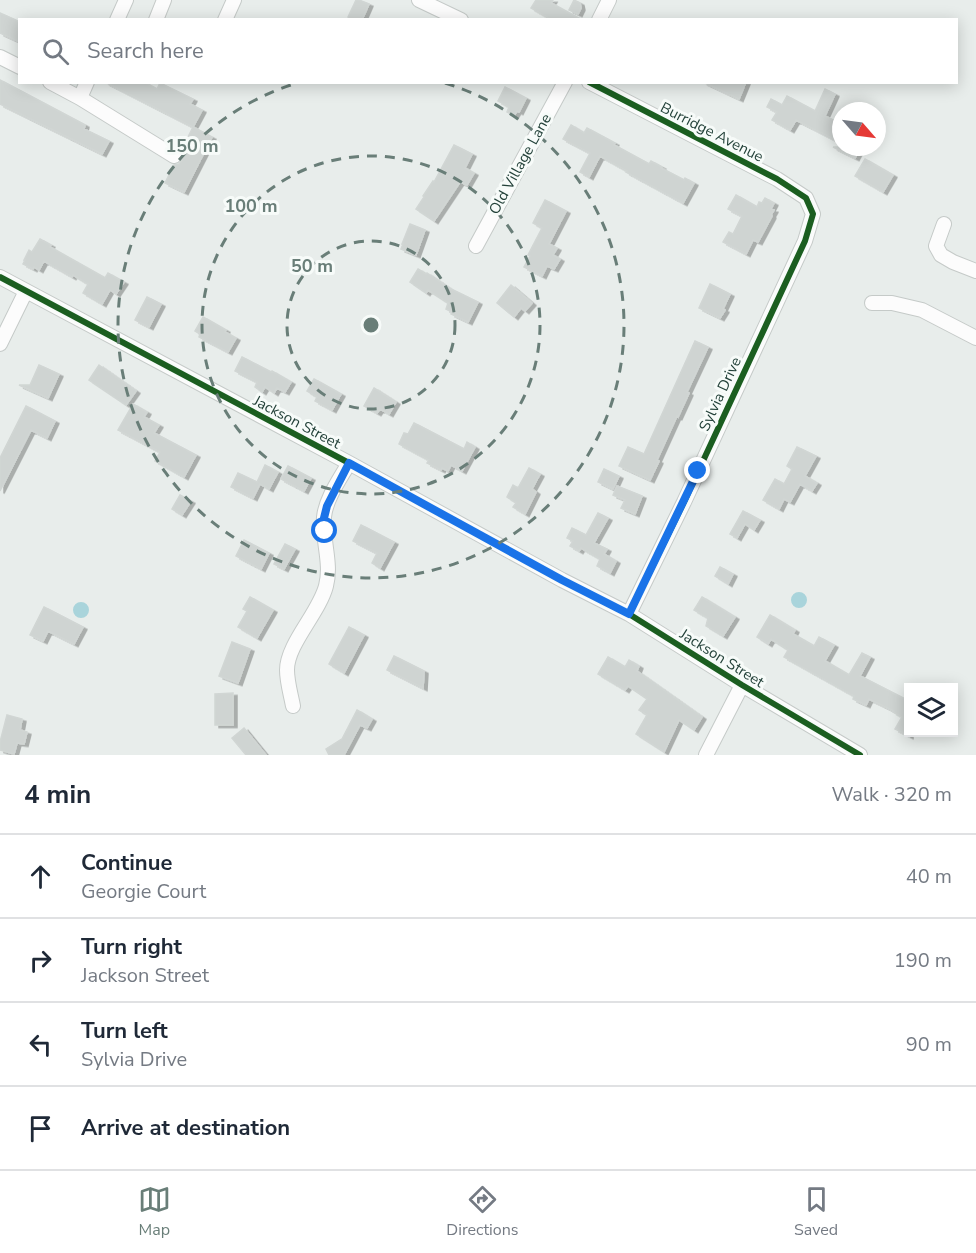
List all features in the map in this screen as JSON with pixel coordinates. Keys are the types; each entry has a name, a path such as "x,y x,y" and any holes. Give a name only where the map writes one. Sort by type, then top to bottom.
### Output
{"street":[{"path":"118,18 126,0"},
{"path":"157,18 164,0"},
{"path":"226,18 234,0"},
{"path":"419,0 457,18"},
{"path":"599,18 609,0"},
{"path":"0,57 18,66"},
{"path":"54,84 174,156"},
{"path":"80,98 86,84"},
{"name":"Old Village Lane","path":"476,246 564,84"},
{"name":"Burridge Avenue","path":"593,84 777,179 806,198 813,214"},
{"name":"Sylvia Drive","path":"629,614 684,502 805,241 813,214"},
{"path":"944,224 936,246 941,255 976,271"},
{"name":"Jackson Street","path":"0,278 629,614 860,755"},
{"path":"0,344 26,291"},
{"path":"872,303 892,303 922,310 976,338"},
{"path":"293,706 287,671 288,657 326,588 329,569 324,518 327,506 349,463"},
{"path":"706,755 742,685"}],"water":[{"path":"799,592 807,600 799,608 791,600"},
{"path":"81,602 89,610 81,618 73,610"}],"building":[{"path":"356,0 369,4 363,18 348,17"},
{"path":"536,0 553,0 551,3 578,18 548,18 531,8"},
{"path":"574,0 580,3 581,8 578,14 569,10"},
{"path":"0,13 18,21 18,41 0,33"},
{"path":"0,80 85,125 84,129 109,141 102,154 0,104"},
{"path":"109,84 148,84 157,89 160,84 162,84 193,99 190,104 202,110 193,127"},
{"path":"707,84 745,84 739,99"},
{"path":"505,87 526,98 519,112 517,111 514,116 507,112 509,107 498,101"},
{"path":"825,89 835,94 825,116 832,120 832,138 796,120 790,130 772,120 777,112 767,107 771,99 782,105 787,96 815,111"},
{"path":"571,125 584,133 587,128 649,164 651,161 684,180 685,178 694,183 683,203 600,156 589,177 580,172 590,153 563,139"},
{"path":"193,127 212,137 184,192 165,183 174,165 179,164 182,160 181,151"},
{"path":"454,145 472,154 465,168 474,173 467,185 460,182 434,221 416,209"},
{"path":"865,159 893,175 883,192 855,176"},
{"path":"736,195 757,207 759,202 762,203 765,198 774,203 771,209 774,210 772,216 758,242 753,240 746,254 723,242 729,232 733,234 742,216 728,209"},
{"path":"545,200 566,211 549,244 557,248 553,255 560,259 554,269 547,266 542,276 524,267 542,228 533,223"},
{"path":"410,224 425,230 416,255 401,249"},
{"path":"40,239 105,278 108,273 124,282 116,294 110,290 102,304 83,293 88,284 73,275 72,277 44,261 39,270 23,264 29,250 32,252"},
{"path":"418,269 478,302 468,322 451,314 452,312 446,309 448,303 428,290 426,293 410,282"},
{"path":"710,284 730,294 720,318 699,308"},
{"path":"511,285 532,303 525,311 521,308 514,317 497,303"},
{"path":"147,297 161,304 149,327 135,320"},
{"path":"203,317 236,338 228,352 199,337 200,334 195,331"},
{"path":"695,341 708,347 650,480 619,466 628,447 644,454"},
{"path":"242,357 291,382 285,392 277,388 274,393 265,387 262,392 255,387 257,382 235,371"},
{"path":"39,365 59,374 48,398 19,385 30,385"},
{"path":"99,365 136,391 126,405 89,380"},
{"path":"314,379 341,394 332,410 315,401 317,397 307,391"},
{"path":"374,388 396,402 389,414 380,409 377,413 364,406"},
{"path":"133,404 147,412 144,417 159,425 154,433 196,455 184,477 155,461 160,452 118,430"},
{"path":"26,406 55,421 47,438 31,430 0,491 0,458"},
{"path":"414,423 464,449 467,442 475,447 462,471 451,465 448,471 442,468 441,470 427,463 429,460 399,444 404,433 408,434"},
{"path":"797,447 816,456 805,476 817,483 812,491 800,484 790,502 784,499 779,509 763,500 775,479 784,484 792,469 787,466"},
{"path":"265,465 278,472 269,489 260,484 253,498 231,487 238,473 257,482"},
{"path":"288,466 311,478 304,491 281,479"},
{"path":"529,468 540,474 532,489 536,492 525,514 513,507 516,503 507,497 513,485 518,488"},
{"path":"604,469 619,476 613,489 598,482"},
{"path":"617,486 642,496 635,514 621,508 625,500 613,495"},
{"path":"180,495 191,501 182,515 172,509"},
{"path":"743,511 760,520 754,530 745,524 737,538 730,534"},
{"path":"598,513 608,518 594,543 607,549 604,554 616,561 610,573 597,566 600,559 581,548 579,551 570,546 573,541 567,538 572,528 586,535"},
{"path":"361,525 394,542 380,568 372,563 377,553 353,541"},
{"path":"244,540 269,553 261,569 236,556"},
{"path":"285,544 295,549 284,569 274,564"},
{"path":"720,567 733,574 728,584 715,576"},
{"path":"250,597 273,610 257,638 238,627 247,611 243,609"},
{"path":"702,597 735,617 723,636 706,626 708,618 694,610"},
{"path":"44,607 83,627 74,644 48,631 43,641 30,635"},
{"path":"770,615 795,630 793,634 814,646 819,637 834,645 825,661 849,675 862,653 870,657 860,676 904,698 904,734 895,729 902,717 894,711 869,699 866,705 853,699 854,696 784,657 788,650 771,639 768,644 757,637"},
{"path":"349,627 364,635 344,673 329,664"},
{"path":"232,642 250,649 238,683 219,676"},
{"path":"394,656 424,671 423,688 387,670"},
{"path":"608,657 625,667 629,660 639,666 637,671 702,717 694,730 679,720 664,752 636,734 647,715 639,710 647,699 628,686 625,690 598,674"},
{"path":"233,693 233,725 215,725 215,694"},
{"path":"357,710 372,719 367,728 360,725 344,755 329,755 326,749 342,739"},
{"path":"7,715 22,719 20,730 27,732 24,744 17,743 14,754 0,750"},
{"path":"244,728 266,755 246,755 232,738"}],"cycle path":[{"path":"593,84 777,179 806,198 813,214 805,241 684,502 629,614"},
{"path":"0,277 629,614 860,755"}],"route":[{"path":"325,531 324,518 327,506 349,463 562,580 629,614 698,471"}]}
